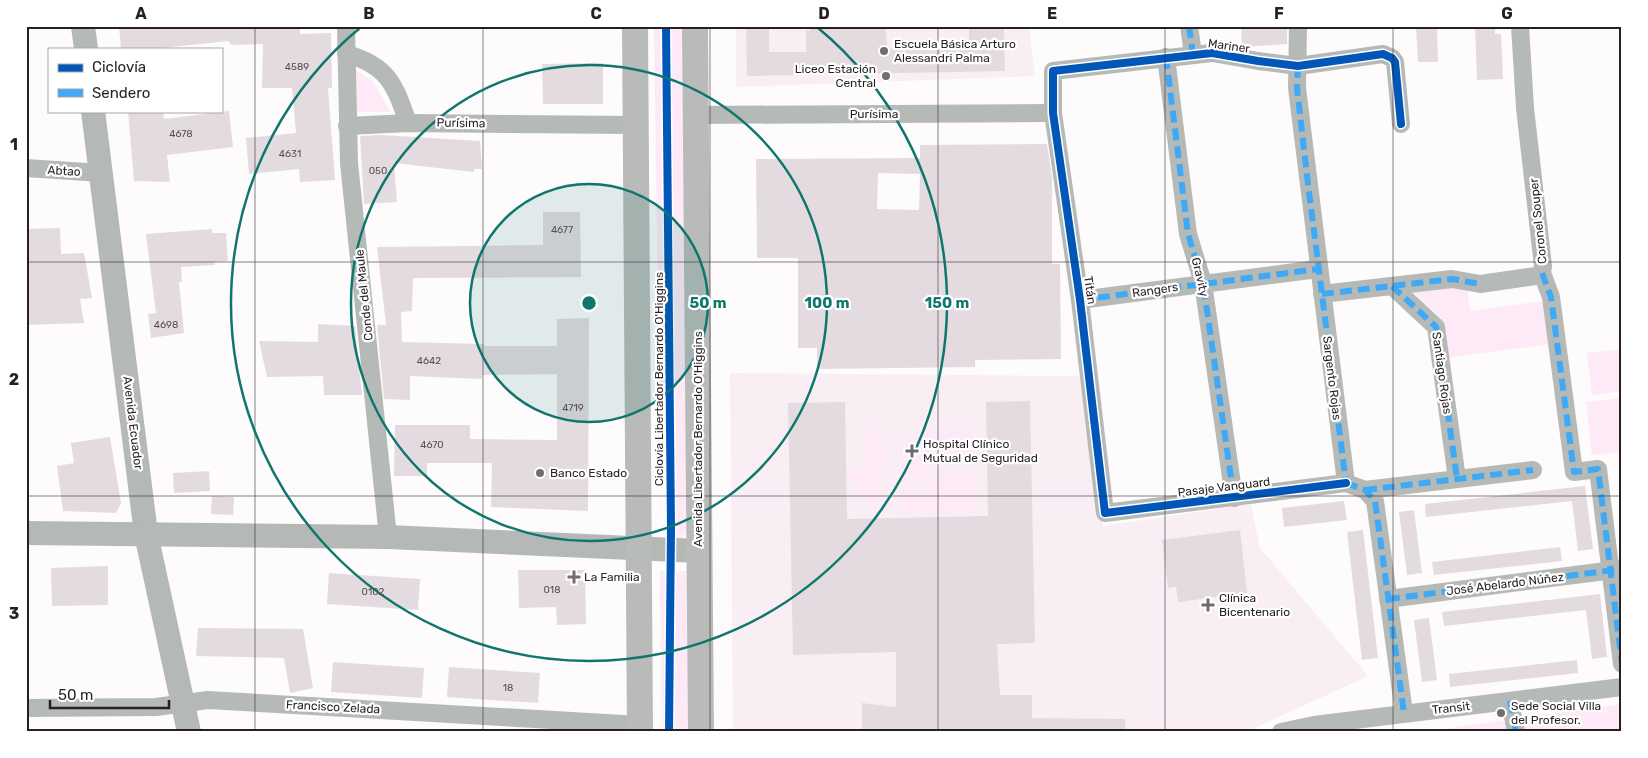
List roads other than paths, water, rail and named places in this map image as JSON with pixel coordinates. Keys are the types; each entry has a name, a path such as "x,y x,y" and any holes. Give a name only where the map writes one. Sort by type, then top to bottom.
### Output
{"main road":[{"path":"83,26 86,48"},
{"path":"635,26 640,728"},
{"name":"Avenida Libertador Bernardo O'Higgins","path":"695,26 700,732"},
{"name":"Avenida Ecuador","path":"94,112 146,534 189,732"},
{"path":"26,533 388,537 639,550 699,551"}],"street":[{"name":"Conde del Maule","path":"346,26 347,126 388,537"},
{"path":"1189,26 1192,54"},
{"name":"Sargento Rojas","path":"1298,26 1297,88 1346,483"},
{"name":"Coronel Souper","path":"1520,26 1525,108 1544,266 1542,273 1546,279 1551,298 1574,472 1598,469 1616,570"},
{"name":"Mariner","path":"1053,71 1192,54 1212,53 1298,66 1383,54 1392,58 1396,67 1401,124"},
{"path":"346,54 368,61 382,71 398,96 408,123"},
{"name":"Gravity","path":"1166,57 1188,234 1203,283 1234,498"},
{"name":"Titán","path":"1053,71 1053,113 1080,300 1105,513"},
{"name":"Purísima","path":"696,115 1053,113"},
{"name":"Purísima","path":"347,126 408,123 635,126"},
{"name":"Abtao","path":"26,168 101,173"},
{"name":"Rangers","path":"1080,300 1318,268"},
{"path":"1322,294 1452,279 1480,284 1536,276 1542,273"},
{"name":"Santiago Rojas","path":"1392,286 1436,327 1457,479"},
{"path":"1346,483 1365,490 1533,470"},
{"name":"Pasaje Vanguard","path":"1105,513 1346,483"},
{"path":"1365,490 1375,501 1404,713"},
{"path":"1616,570 1622,664"},
{"name":"José Abelardo Núñez","path":"1388,599 1616,570"},
{"name":"Transit","path":"1281,732 1301,726 1622,688"},
{"name":"Francisco Zelada","path":"26,708 156,707 208,700 640,728"},
{"path":"1510,701 1516,732"}],"place":[{"name":"Escuela Básica Arturo Alessandri Palma","path":"884,51"},
{"name":"Liceo Estación Central","path":"886,76"},
{"name":"Hospital Clínico Mutual de Seguridad","path":"912,451"},
{"name":"Banco Estado","path":"540,473"},
{"name":"La Familia","path":"574,577"},
{"name":"Clínica Bicentenario","path":"1208,605"},
{"name":"Sede Social Villa del Profesor.","path":"1501,713"}]}
